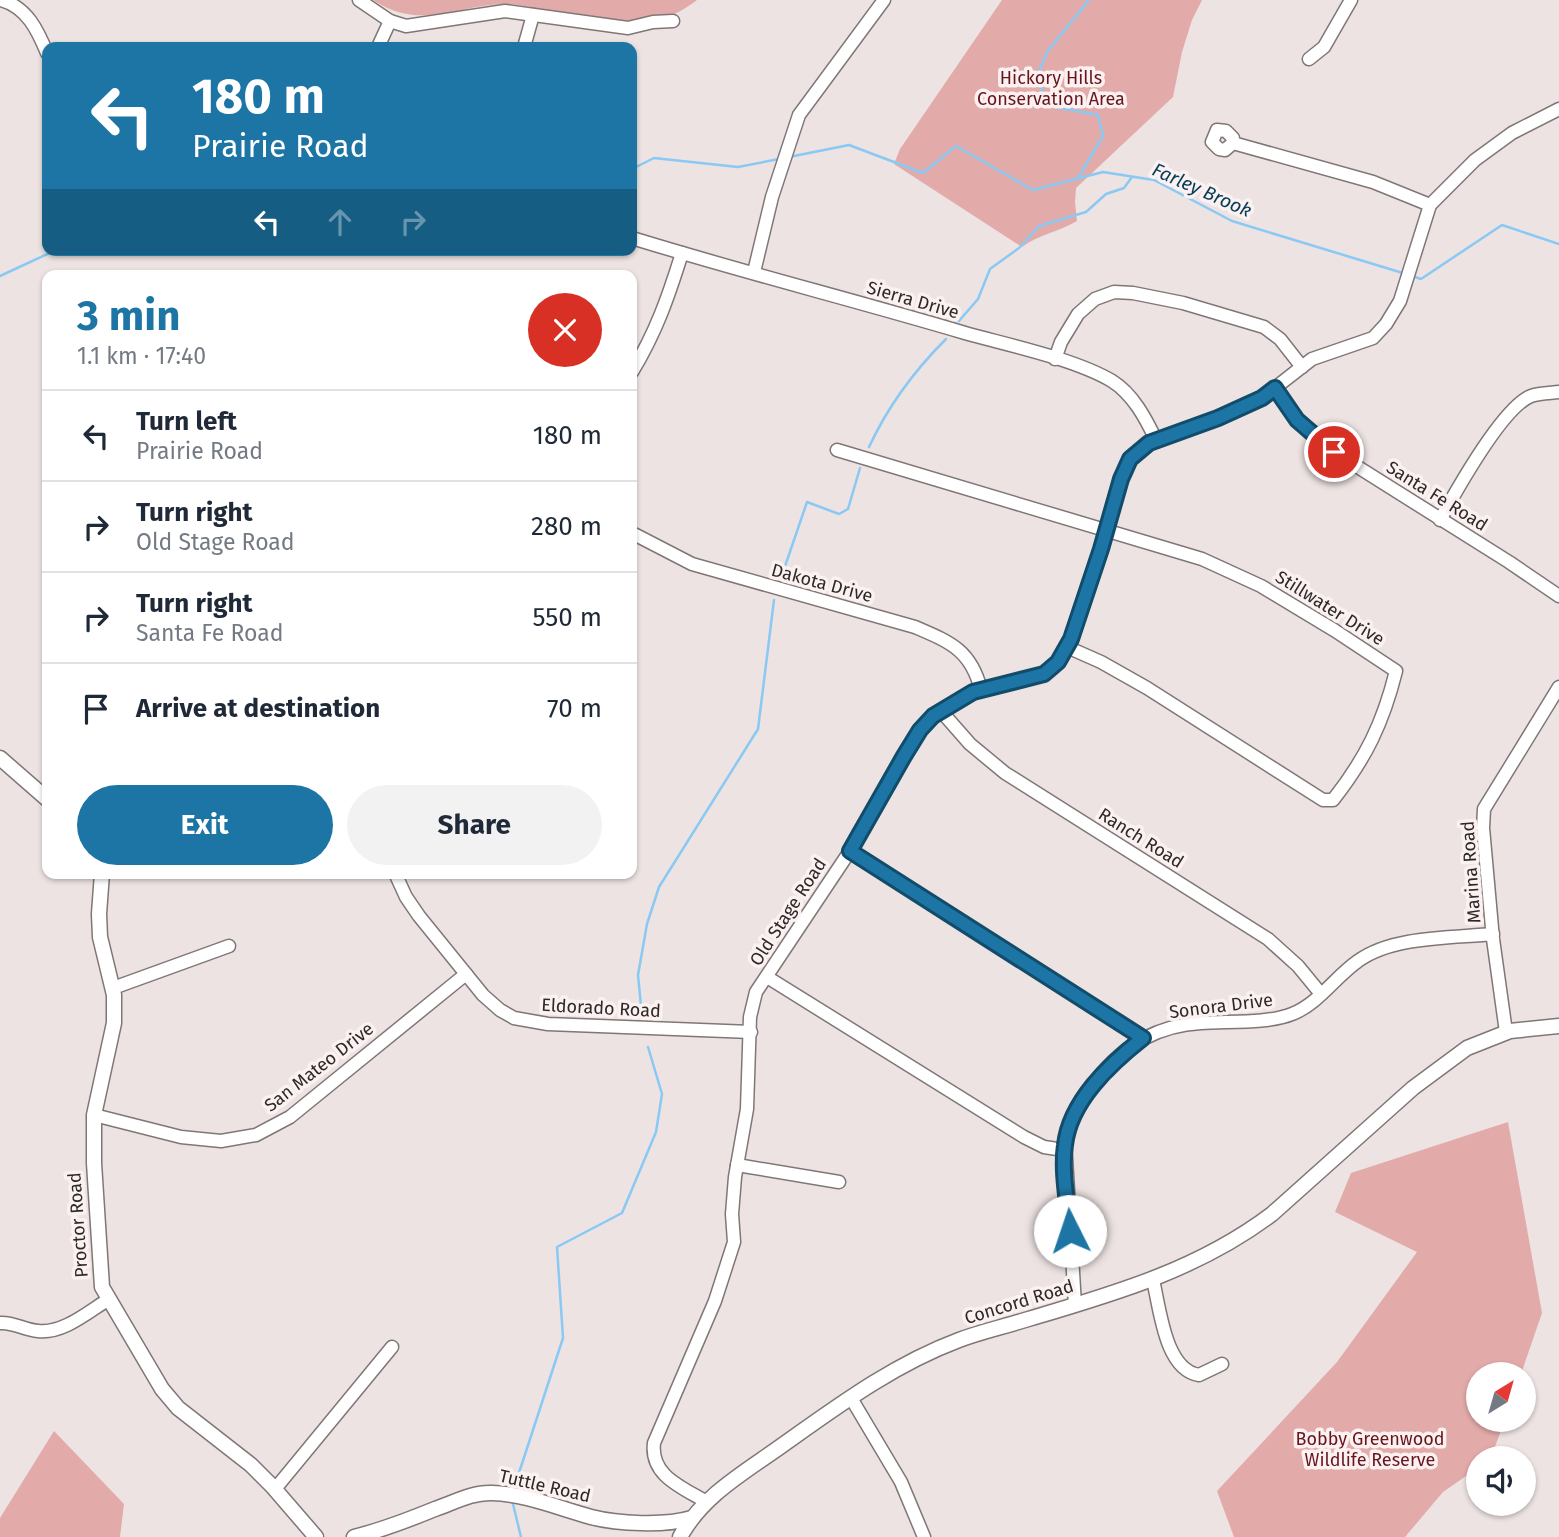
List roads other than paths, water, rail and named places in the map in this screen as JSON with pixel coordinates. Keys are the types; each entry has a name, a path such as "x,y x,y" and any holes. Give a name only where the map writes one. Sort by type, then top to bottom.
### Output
{"main road":[{"path":"0,758 42,795"},
{"name":"Proctor Road","path":"102,879 100,937 113,988 114,1023 94,1115 93,1163 102,1287 162,1389 178,1408 250,1465 275,1489 316,1537"},
{"name":"Concord Road","path":"680,1537 705,1501 896,1368 960,1339 1075,1306 1186,1267 1247,1233 1423,1080 1467,1048 1506,1032 1559,1026"},
{"name":"Tuttle Road","path":"354,1537 488,1492 537,1501 593,1517 659,1522 692,1518"}],"street":[{"path":"2,0 15,5 27,16 42,44"},
{"path":"359,0 390,22 406,26 505,11 628,28 673,20"},
{"path":"754,272 772,197 799,115 884,0"},
{"path":"1309,59 1324,47 1350,0"},
{"path":"525,42 533,15"},
{"path":"380,42 390,22"},
{"name":"Old Stage Road","path":"705,1501 660,1472 653,1456 654,1443 715,1301 734,1242 732,1214 747,1109 751,1017 756,992 850,851 920,730 942,711 981,690 1044,674 1058,662 1088,590 1121,479 1130,459 1156,440 1218,418 1262,398 1312,359 1373,338 1386,324 1400,301 1430,205 1475,160 1503,139 1559,109"},
{"path":"1233,144 1373,182 1430,205"},
{"name":"Sierra Drive","path":"637,240 1055,359 1111,381 1125,391 1146,420 1156,440"},
{"path":"637,363 665,310 682,253"},
{"path":"1055,359 1065,334 1078,314 1095,299 1114,292 1183,303 1264,327 1280,339 1302,367"},
{"name":"Santa Fe Road","path":"1275,388 1297,420 1315,438 1559,596"},
{"path":"1440,520 1503,421 1518,405 1532,396 1559,392"},
{"path":"837,450 1107,531"},
{"name":"Stillwater Drive","path":"1066,647 1101,662 1147,688 1323,800 1333,800 1377,733 1387,709 1396,671 1334,630 1261,586 1202,559 1107,531"},
{"name":"Dakota Drive","path":"637,536 692,564 915,627 937,636 955,645 970,661 981,690"},
{"name":"Marina Road","path":"1506,1032 1493,934 1483,828 1484,809 1559,687"},
{"name":"Ranch Road","path":"942,711 970,744 1004,773 1268,939 1288,956 1321,994"},
{"path":"850,851 1143,1038"},
{"name":"Eldorado Road","path":"398,879 412,906 466,974 494,1006 506,1015 548,1024 751,1032"},
{"name":"Sonora Drive","path":"1075,1306 1064,1150 1069,1126 1081,1104 1115,1062 1143,1038 1163,1031 1193,1024 1281,1017 1299,1011 1356,962 1381,948 1411,942 1493,934"},
{"path":"113,988 229,946"},
{"name":"San Mateo Drive","path":"94,1115 181,1137 221,1141 256,1135 290,1116 466,974"},
{"path":"766,977 1024,1137 1044,1146 1064,1150"},
{"path":"737,1165 838,1182"},
{"path":"1153,1280 1170,1348 1177,1362 1186,1371 1199,1375 1222,1364"},
{"path":"0,1323 20,1324 33,1331 46,1332 63,1327 109,1299"},
{"path":"275,1489 392,1347"},
{"path":"851,1398 901,1482 923,1537"}],"waterway":[{"path":"1078,178 1103,136 1098,115 1055,107 1035,81 1047,52 1089,0"},
{"name":"Farley Brook","path":"789,157 849,145 923,173 956,146 1033,190 1103,172 1154,180 1232,221 1406,274"},
{"name":"Farley Brook","path":"637,166 654,158 738,167 779,159"},
{"path":"959,321 978,299 990,269 1019,248 1039,226 1086,212 1106,194 1124,188 1132,177"},
{"name":"Farley Brook","path":"1412,276 1421,279 1502,225 1559,244"},
{"name":"Farley Brook","path":"0,276 43,256"},
{"path":"869,447 902,390 946,339"},
{"path":"781,578 807,502 839,514 848,509 860,468"},
{"path":"642,1016 638,975 647,924 659,887 758,729 774,600"},
{"path":"516,1482 563,1338 557,1247 622,1213 656,1132 662,1094 648,1047"},
{"path":"512,1500 521,1537"}],"park label":[{"name":"Hickory Hills Conservation Area","path":"1051,88"},
{"name":"Bobby Greenwood Wildlife Reserve","path":"1370,1449"}]}
